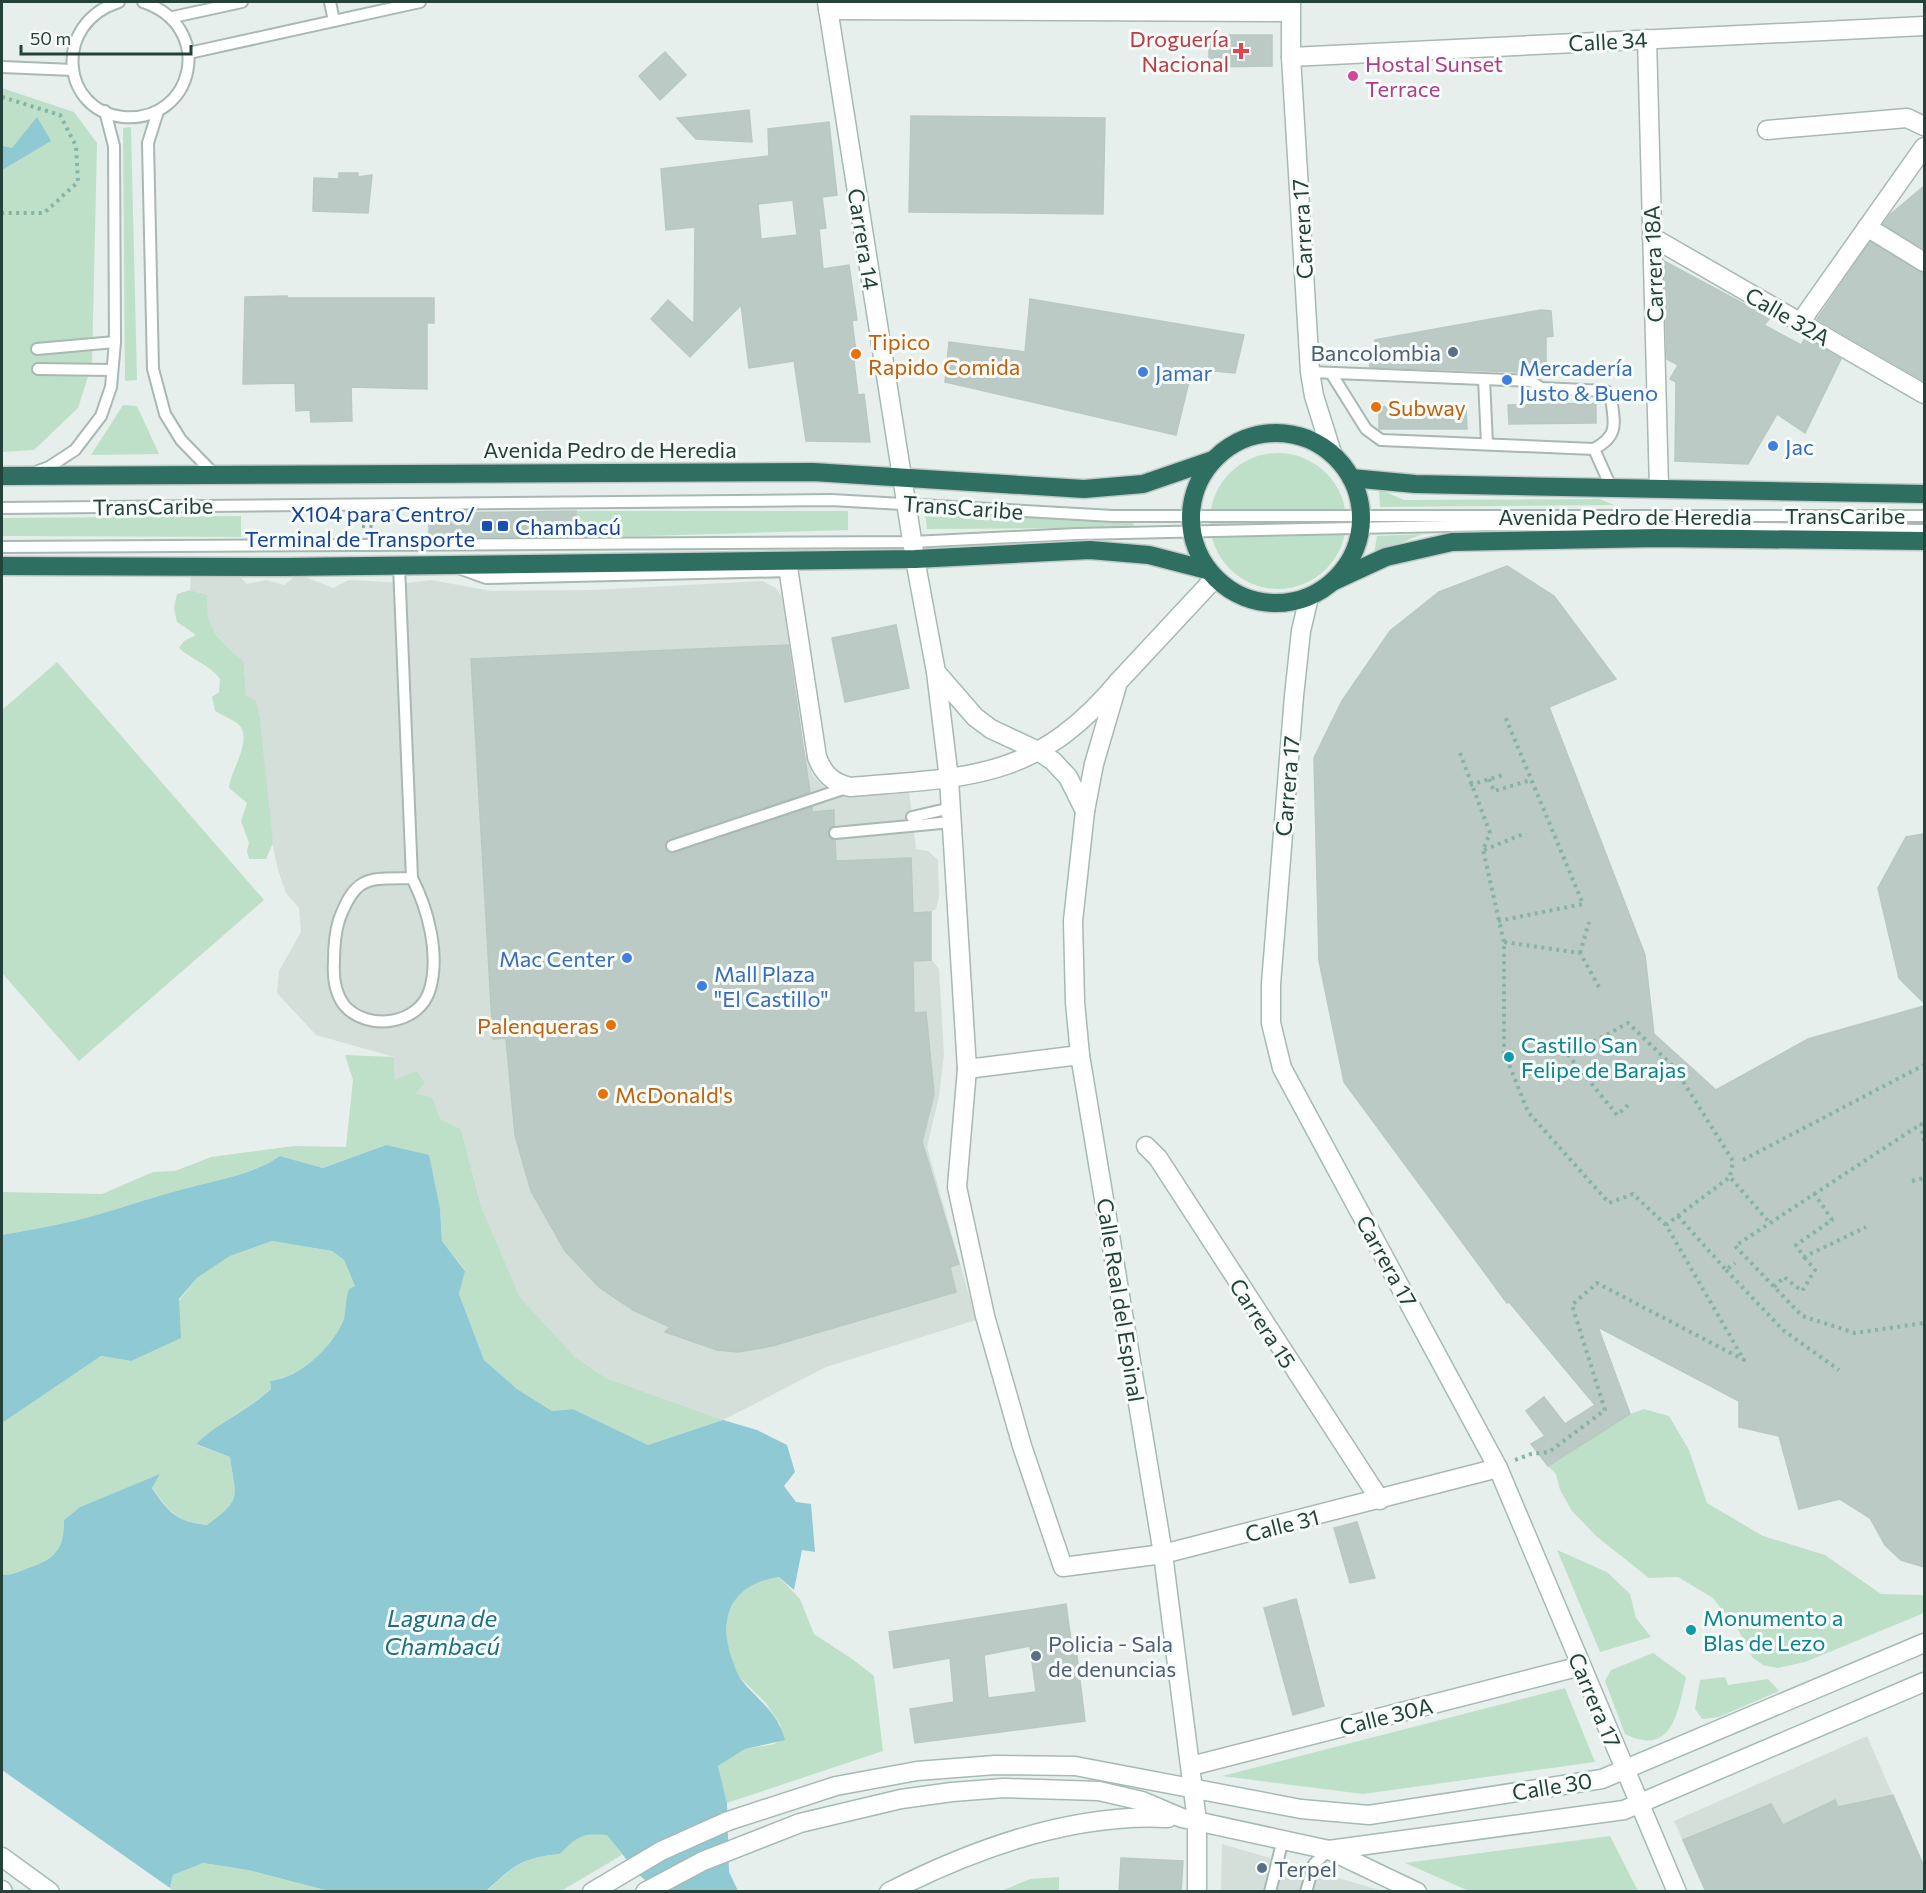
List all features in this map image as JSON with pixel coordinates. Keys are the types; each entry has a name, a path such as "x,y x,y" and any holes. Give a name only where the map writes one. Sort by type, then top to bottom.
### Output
{"highway":[{"path":"1285,433 1310,440 1332,453 1351,478 1358,494 1361,522 1352,557 1334,581 1309,597 1284,603 1259,602 1235,594 1211,574 1197,552 1191,524 1193,496 1201,476 1214,460 1234,444 1258,435 1285,433"},
{"name":"Avenida Pedro de Heredia","path":"2,476 813,472 1084,489 1115,488 1164,479 1214,460"},
{"name":"Avenida Pedro de Heredia","path":"1351,478 1415,484 1924,494"},
{"name":"Avenida Pedro de Heredia","path":"1334,581 1386,557 1452,542 1658,538 1924,541"},
{"path":"2,566 788,566 913,550 1118,551 1211,574"}],"main road":[{"path":"827,6 1291,7"},
{"name":"Carrera 14","path":"827,6 902,476"},
{"name":"Carrera 17","path":"1291,7 1291,57 1310,372 1314,396 1332,453"},
{"name":"Calle 34","path":"1291,57 1924,26"},
{"name":"Carrera 18A","path":"1647,39 1659,488"},
{"path":"1767,130 1907,118 1924,126"},
{"path":"1799,324 1924,147"},
{"path":"1867,226 1924,262"},
{"name":"Calle 32A","path":"1652,237 1799,324 1924,394"},
{"path":"902,476 913,550 936,672 949,779 967,1069 1080,1055"},
{"path":"788,566 817,758 821,769 829,778 850,787"},
{"name":"Calle Real del Espinal","path":"850,787 949,779 995,770 1038,751 1074,727 1118,682 1211,574"},
{"name":"Carrera 17","path":"1309,597 1301,631 1293,707 1271,984 1271,1023 1282,1068 1498,1468 1677,1892"},
{"path":"936,672 975,717 1012,741 1038,751 1068,777 1085,810"},
{"name":"Calle Real del Espinal","path":"1118,682 1109,706 1085,810 1073,921 1075,1002 1080,1055 1163,1554 1191,1766 1193,1788 1190,1820 1197,1892"},
{"name":"Calle 31","path":"967,1069 957,1186 985,1316 1022,1446 1058,1558 1063,1567 1163,1554 1498,1468"},
{"name":"Carrera 15","path":"1146,1146 1158,1158 1380,1500"},
{"name":"Calle 30","path":"592,1892 694,1835 762,1808 828,1788 875,1778 956,1767 1075,1766 1301,1809 1369,1815 1602,1779 1924,1642"},
{"name":"Calle 30A","path":"1191,1766 1581,1666"},
{"name":"Calle 30","path":"1190,1820 1329,1850 1624,1810 1924,1682"},
{"path":"645,1892 703,1861 751,1840 850,1809 952,1792 1056,1788 1099,1791 1142,1801 1190,1820"},
{"path":"889,1892 970,1856 1071,1824 1136,1817 1190,1820"},
{"path":"1329,1850 1417,1892"},
{"path":"2,1857 50,1892"}],"lane":[{"path":"119,2 96,12 77,34 72,51 73,70 79,87 90,101 105,111 122,117 140,116 158,111 172,100 182,87 188,70 189,53 184,34 173,17 158,6 143,2"},
{"path":"173,17 242,2"},
{"path":"330,2 334,21"},
{"path":"189,53 420,2"},
{"path":"2,67 73,70"},
{"path":"23,476 49,467 75,450 101,416 111,387 115,342 114,146 105,111"},
{"path":"158,111 148,143 153,369 165,414 181,440 215,475"},
{"path":"37,349 115,342"},
{"path":"38,369 112,370"},
{"path":"1310,372 1531,381 1541,388 1606,392 1611,397 1614,428 1609,441 1594,449 1381,440 1360,421 1331,373"},
{"path":"1484,379 1487,444"},
{"path":"1594,449 1611,487"},
{"name":"TransCaribe","path":"2,507 819,500 1082,514 1191,524 1361,522 1924,530"},
{"name":"TransCaribe","path":"2,547 913,550 1191,524 1924,516"},
{"path":"399,565 412,878 422,897 432,945 430,990 422,1004 399,1020 368,1020 352,1013 343,1003 337,991 333,971 337,927 344,907 361,883 370,879 412,878"},
{"path":"672,846 850,787"},
{"path":"912,817 952,815"},
{"path":"834,833 952,815"},
{"path":"1270,1892 1283,1839"},
{"path":"1306,1892 1314,1864 1329,1850"}],"path":[{"path":"2,97 60,115 76,146 78,182 44,213 2,213"},
{"path":"1498,921 1583,904 1504,714"},
{"path":"1460,753 1470,785 1490,833 1483,850 1504,942 1504,1052 1528,1112 1609,1203 1633,1194 1666,1226 1744,1360 1597,1283 1572,1305 1605,1410 1549,1452 1532,1454 1498,1468"},
{"path":"1470,785 1503,775"},
{"path":"1489,779 1494,790 1531,780"},
{"path":"1483,850 1526,833"},
{"path":"1589,922 1580,953 1599,987"},
{"path":"1504,942 1580,953"},
{"path":"1629,1105 1617,1115 1565,1051 1595,1041 1628,1023 1674,1067 1733,1161 1730,1177 1666,1226"},
{"path":"1743,1160 1924,1065"},
{"path":"1924,1141 1921,1124 1735,1246 1802,1316 1855,1333 1924,1323"},
{"path":"1730,1177 1769,1222"},
{"path":"1912,1181 1924,1178"},
{"path":"1774,1287 1784,1277 1802,1291 1815,1270 1796,1245 1832,1220 1814,1193"},
{"path":"1678,1216 1782,1330 1839,1370"},
{"path":"1804,1257 1866,1227"},
{"path":"1726,1270 1735,1263"}],"shaded area":[{"name":"Mall Plaza \"El Castillo\"","path":"191,572 236,573 247,584 266,580 284,585 298,574 333,588 349,580 408,583 431,580 491,591 593,590 762,581 776,588 784,601 804,750 813,776 827,790 845,796 909,791 916,849 928,851 938,860 939,898 936,909 931,912 931,959 939,969 944,1055 939,1096 927,1147 976,1320 826,1367 723,1420 606,1378 575,1357 520,1297 481,1206 461,1129 440,1119 415,1094 395,1080 394,1057 316,1035 277,993 279,971 301,932 299,908 286,893 278,870 269,827 263,766 246,697 244,662 222,642 209,624 205,613 208,595 190,590"},
{"path":"1867,1736 1924,1867 1924,1891 1706,1891 1674,1821"},
{"name":"Terpel","path":"1222,1844 1383,1891 1221,1892"}],"green space":[{"path":"2,88 74,112 97,143 92,364 78,408 34,450 2,452"},
{"path":"131,127 137,380 125,381 123,128"},
{"path":"123,405 137,406 159,454 91,455"},
{"path":"1278,453 1304,458 1326,473 1341,495 1346,521 1341,547 1326,569 1304,584 1278,589 1252,584 1230,569 1215,547 1210,521 1215,495 1230,473 1252,458"},
{"path":"1379,489 1404,500 1600,499 1614,505 1380,507"},
{"path":"576,511 848,511 848,530 576,538"},
{"path":"925,513 1133,520 1134,528 927,529"},
{"path":"241,516 241,537 2,536 2,518"},
{"path":"1423,534 1374,553 1377,536"},
{"path":"190,590 208,595 207,607 211,626 221,641 244,662 246,696 256,701 273,843 266,859 249,859 247,851 249,843 241,821 247,803 229,788 243,745 242,729 237,723 215,711 212,697 219,692 220,679 179,648 184,641 196,635 177,622 174,608 177,594"},
{"path":"57,662 264,900 79,1061 2,973 2,710"},
{"path":"345,1055 394,1057 395,1080 417,1071 425,1083 415,1094 432,1097 440,1119 461,1129 481,1206 520,1297 575,1357 606,1378 723,1420 648,1445 573,1409 552,1411 517,1389 484,1360 459,1294 465,1270 442,1241 440,1209 386,1145 323,1168 280,1156 269,1163 232,1177 78,1220 2,1235 2,1192 102,1194 153,1172 175,1171 211,1157 294,1146 346,1147 353,1080"},
{"path":"272,1241 332,1251 344,1260 355,1286 347,1299 345,1314 338,1330 324,1350 304,1367 270,1381 271,1389 197,1445 230,1457 235,1489 232,1502 227,1509 207,1525 181,1518 169,1509 152,1487 159,1475 80,1507 64,1520 60,1546 51,1557 18,1572 2,1575 2,1423 101,1356 131,1361 197,1278 230,1256"},
{"path":"1644,1409 1669,1416 1689,1450 1707,1503 1763,1536 1825,1555 1881,1594 1924,1595 1924,1613 1805,1662 1778,1668 1763,1665 1752,1657 1739,1631 1713,1598 1678,1577 1649,1578 1596,1536 1572,1511 1560,1490 1556,1474 1548,1466 1630,1414"},
{"path":"1557,1550 1607,1572 1630,1594 1636,1618 1651,1637 1600,1652"},
{"path":"779,1577 800,1599 814,1634 874,1676 883,1751 727,1803 718,1766 745,1749 775,1744 781,1726 766,1703 738,1676 727,1644 726,1618 737,1595 759,1580"},
{"path":"1653,1653 1686,1677 1676,1716 1670,1727 1654,1740 1641,1740 1625,1734 1605,1681 1611,1670"},
{"path":"1725,1677 1728,1685 1768,1679 1779,1691 1719,1717 1702,1719 1695,1709 1700,1680"},
{"path":"1565,1688 1595,1762 1363,1794 1222,1776"},
{"path":"607,1834 622,1855 561,1891 486,1892 518,1865 547,1855 560,1854 576,1837"},
{"path":"1610,1836 1638,1891 1469,1891 1405,1863"},
{"path":"203,1863 248,1870 329,1891 174,1892 170,1888 173,1875"},
{"path":"1059,1877 1059,1891 1001,1891 1030,1879"}],"water":[{"path":"37,117 51,141 2,170 2,146 12,148"},
{"name":"Laguna de Chambacú","path":"386,1145 429,1155 440,1209 442,1241 465,1271 459,1294 484,1360 517,1389 552,1411 573,1409 648,1445 723,1420 757,1430 787,1445 795,1472 784,1486 796,1502 811,1504 815,1552 802,1550 794,1590 779,1577 764,1580 741,1594 733,1603 728,1614 726,1627 727,1641 739,1676 772,1713 785,1740 745,1749 718,1766 727,1803 729,1872 738,1891 658,1891 638,1874 607,1835 586,1835 571,1843 560,1854 547,1855 518,1865 486,1891 329,1891 248,1870 203,1863 173,1875 170,1888 2,1770 2,1575 18,1572 51,1557 60,1546 64,1520 80,1507 160,1474 152,1488 175,1515 197,1524 207,1525 219,1516 227,1509 234,1496 230,1457 196,1444 271,1389 270,1381 303,1368 323,1351 343,1321 349,1289 355,1286 344,1260 332,1251 272,1241 230,1256 197,1278 179,1299 181,1338 131,1361 101,1356 2,1423 2,1235 78,1220 232,1177 269,1163 280,1156 323,1168"}],"building":[{"name":"Droguería Nacional","path":"1209,35 1272,35 1272,66 1209,67"},
{"path":"665,52 686,75 660,100 639,76"},
{"path":"749,110 752,142 696,139 677,118"},
{"path":"911,116 1105,118 1103,214 909,212"},
{"path":"829,122 837,195 822,197 826,228 819,229 823,269 849,265 857,320 852,321 856,352 853,353 858,395 864,394 870,442 806,441 794,361 749,368 741,305 690,357 651,319 668,300 694,324 695,227 666,230 661,169 769,156 768,129","holes":["793,200 797,235 761,239 758,204"]},
{"path":"339,173 358,173 358,177 372,175 368,213 313,211 314,178 339,179"},
{"path":"1924,186 1924,249 1883,224 1891,214"},
{"path":"1870,242 1924,273 1924,381 1817,319"},
{"path":"1664,261 1770,318 1764,325 1801,345 1805,338 1841,359 1805,433 1777,414 1748,464 1675,461 1676,382 1670,379 1678,365 1667,359"},
{"path":"287,296 287,298 434,298 434,323 427,323 427,389 351,387 352,421 311,422 310,410 296,411 295,383 243,384 245,297"},
{"path":"1030,299 1244,335 1235,373 1192,369 1176,435 945,382 949,342 1025,352"},
{"path":"1541,310 1551,311 1553,336 1546,337 1546,373 1370,367 1369,353 1374,351 1375,340"},
{"path":"1596,403 1596,423 1509,424 1508,405"},
{"path":"1466,406 1467,429 1379,429 1379,407"},
{"name":"Chambacú","path":"576,511 576,536 429,537 429,513"},
{"name":"Castillo San Felipe de Barajas","path":"1507,566 1554,596 1616,679 1549,707 1645,955 1654,1034 1716,1090 1808,1039 1924,1006 1924,1567 1901,1560 1885,1545 1870,1518 1840,1499 1799,1509 1779,1436 1739,1427 1739,1401 1598,1327 1630,1414 1548,1466 1531,1444 1545,1436 1526,1411 1544,1397 1565,1424 1595,1405 1509,1302 1507,1303 1344,1082 1319,961 1314,758 1342,701 1390,631 1439,592"},
{"path":"896,625 909,688 845,702 832,638"},
{"name":"Mall Plaza \"El Castillo\"","path":"788,645 810,792 670,839 665,848 668,852 674,853 812,807 812,812 834,810 834,826 828,833 835,840 836,861 911,858 913,913 931,912 931,960 913,961 914,1013 926,1012 934,1094 922,1142 959,1264 950,1267 956,1292 772,1346 738,1352 717,1350 665,1332 670,1327 633,1310 600,1288 565,1251 531,1191 515,1135 506,1038 493,1039 471,659"},
{"path":"1924,834 1924,1003 1899,978 1878,888 1906,837"},
{"path":"1357,1522 1375,1578 1350,1583 1334,1528"},
{"path":"1296,1599 1324,1706 1293,1715 1264,1608"},
{"path":"1066,1604 1071,1640 1075,1640 1085,1721 915,1743 910,1709 954,1702 950,1658 894,1668 889,1632","holes":["1030,1646 1036,1692 988,1698 984,1655"]},
{"path":"1893,1795 1924,1867 1924,1892 1706,1892 1683,1840 1771,1804 1783,1825 1835,1800 1838,1807"},
{"path":"1121,1858 1183,1861 1181,1892 1119,1892"}],"place":[{"name":"Droguería Nacional","path":"1241,51"},
{"name":"Hostal Sunset Terrace","path":"1353,76"},
{"name":"Bancolombia","path":"1453,352"},
{"name":"Tipico Rapido Comida","path":"856,354"},
{"name":"Jamar","path":"1143,372"},
{"name":"Mercadería Justo & Bueno","path":"1507,380"},
{"name":"Subway","path":"1376,407"},
{"name":"Jac","path":"1773,446"},
{"name":"X104 para Centro/ Terminal de Transporte","path":"487,526"},
{"name":"Chambacú","path":"503,526"},
{"name":"Mac Center","path":"627,958"},
{"name":"Mall Plaza \"El Castillo\"","path":"702,986"},
{"name":"Palenqueras","path":"611,1025"},
{"name":"Castillo San Felipe de Barajas","path":"1509,1057"},
{"name":"McDonald's","path":"603,1094"},
{"name":"Monumento a Blas de Lezo","path":"1691,1630"},
{"name":"Policia - Sala de denuncias","path":"1036,1656"},
{"name":"Terpel","path":"1262,1868"}]}
